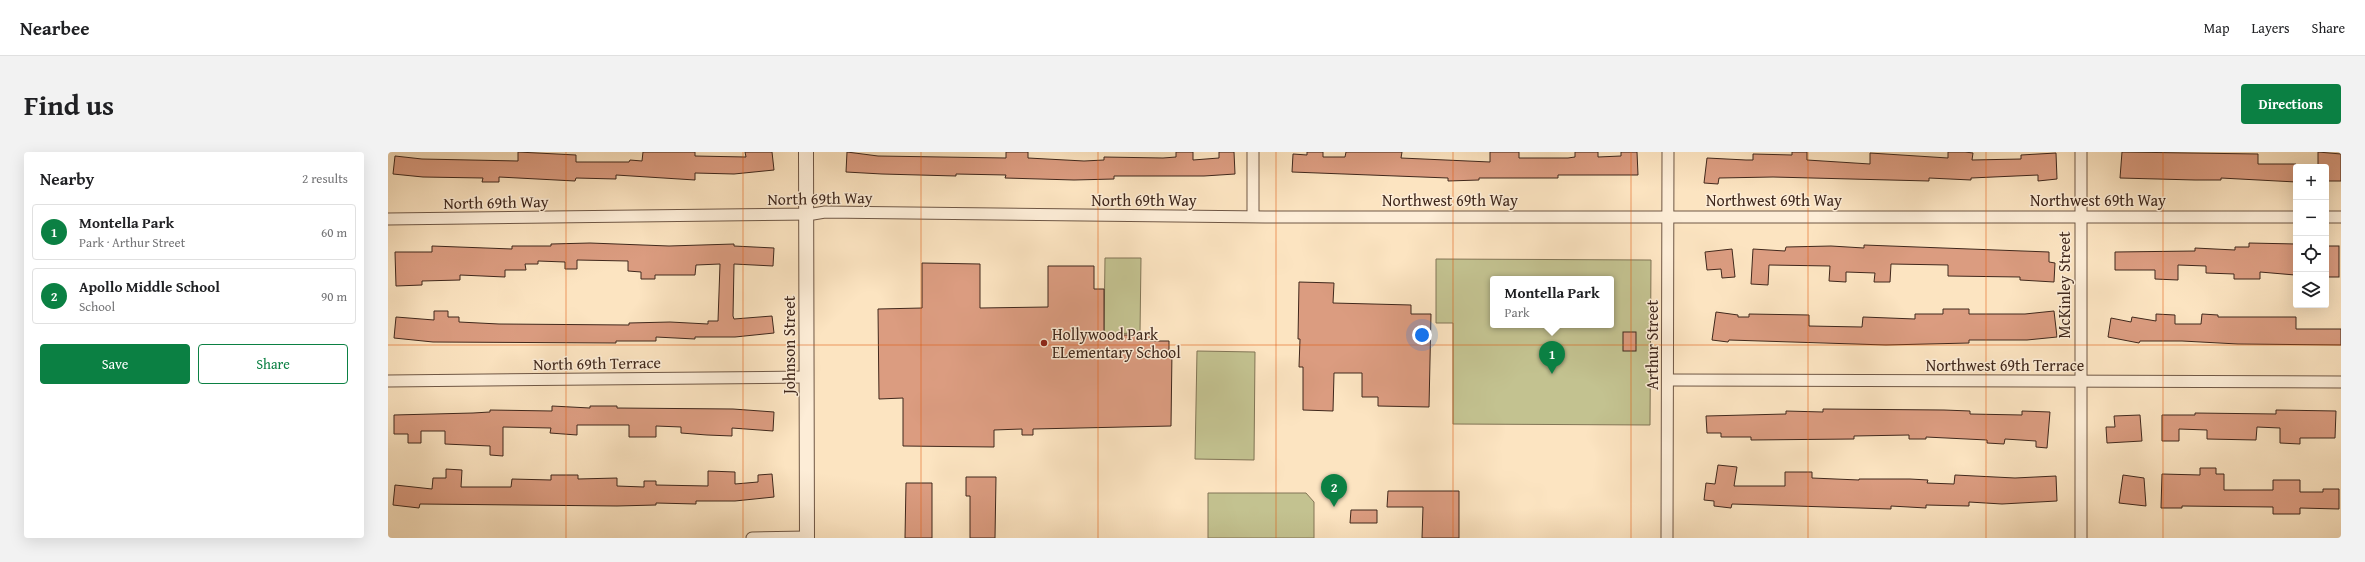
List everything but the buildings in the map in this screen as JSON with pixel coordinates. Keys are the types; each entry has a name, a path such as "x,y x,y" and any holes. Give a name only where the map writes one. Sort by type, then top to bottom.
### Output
{"street":[{"name":"Johnson Street","path":"806,152 807,538"},
{"path":"1252,216 1253,152"},
{"name":"Arthur Street","path":"1667,538 1669,380 1668,152"},
{"name":"McKinley Street","path":"2080,538 2079,381 2081,152"},
{"name":"North 69th Way","path":"388,219 806,214 825,212 1252,216"},
{"name":"Northwest 69th Way","path":"1252,216 2293,216"},
{"path":"2329,217 2341,217"},
{"name":"North 69th Terrace","path":"388,381 806,377"},
{"name":"Northwest 69th Terrace","path":"1669,380 2341,382"},
{"path":"752,538 807,538"}],"shaded area":[{"path":"1105,258 1141,258 1140,333 1104,334"},
{"path":"1436,259 1651,260 1650,425 1453,424 1453,323 1436,323"},
{"path":"1197,351 1255,352 1254,460 1195,459"},
{"path":"1208,493 1306,493 1314,502 1314,538 1208,538"}],"place":[{"name":"Hollywood Park ELementary School","path":"1044,343"},
{"name":"Montella Park","path":"1552,374"},
{"name":"Apollo Middle School","path":"1334,507"}]}
